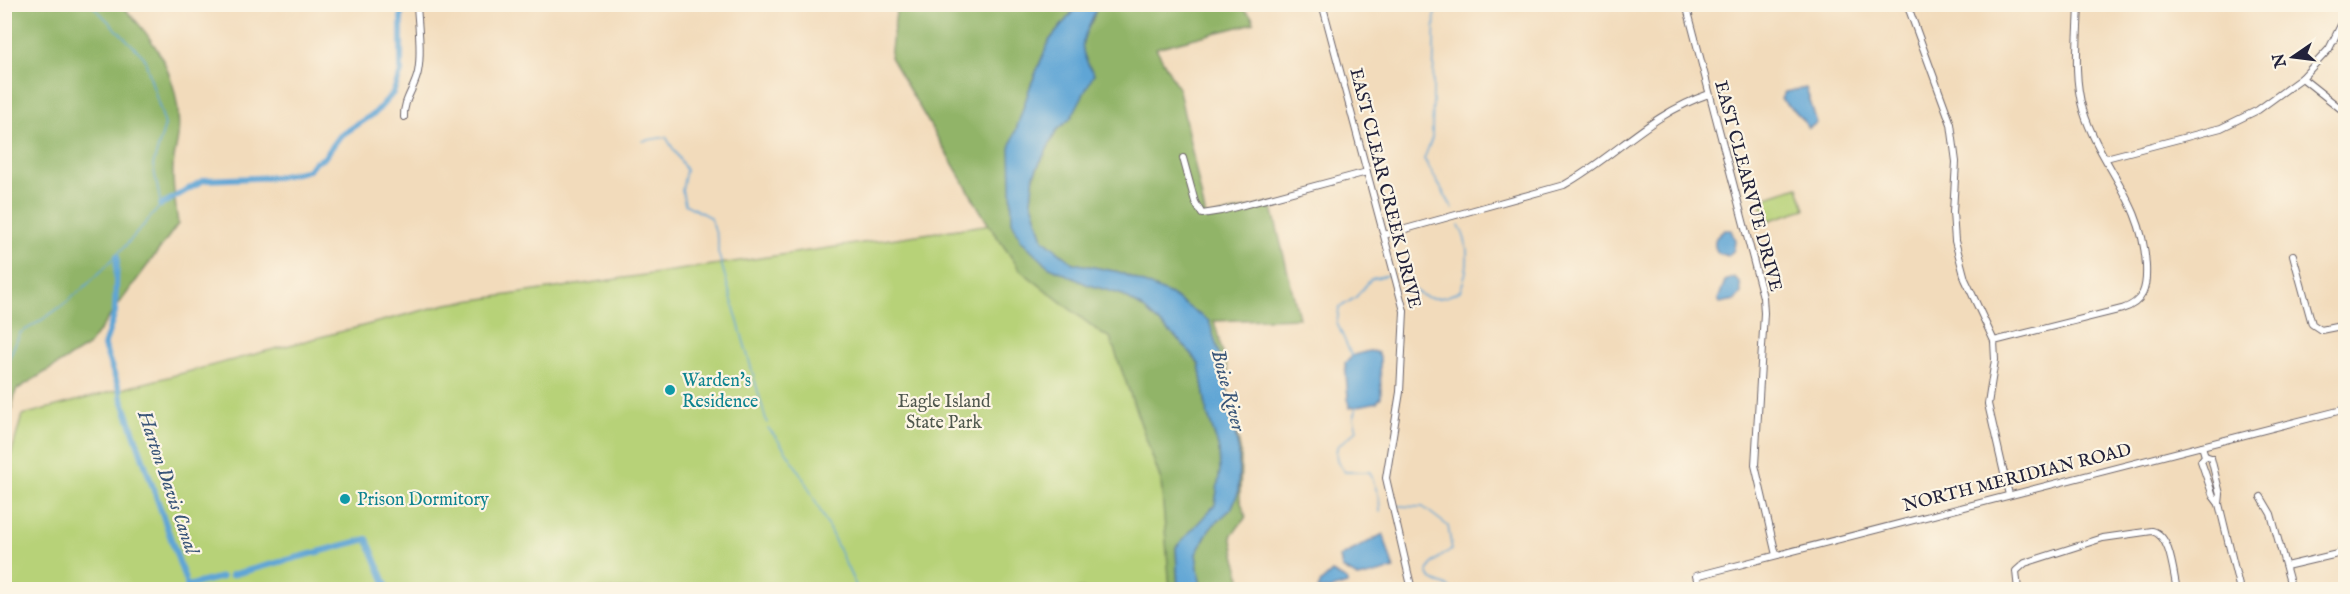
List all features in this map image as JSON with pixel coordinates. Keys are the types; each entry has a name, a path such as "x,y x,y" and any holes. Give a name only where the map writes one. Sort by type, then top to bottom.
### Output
{"street":[{"path":"404,117 404,108 415,83 419,64 417,4"},
{"name":"EAST CLEARVUE DRIVE","path":"1686,4 1763,297 1755,465 1776,555"},
{"path":"1907,4 1947,108 1953,134 1956,162 1954,231 1959,260 1969,288 1994,341 1995,360 1988,404 2009,495"},
{"path":"1994,341 2130,307 2144,295 2147,283 2144,245 2131,202 2088,124 2079,90 2076,63 2079,4"},
{"name":"EAST CLEAR CREEK DRIVE","path":"1323,5 1404,310 1400,392 1386,484 1412,590"},
{"path":"2106,158 2186,139 2240,121 2302,78 2329,49 2346,15"},
{"path":"2302,78 2346,113"},
{"path":"1384,235 1564,185 1586,173 1660,115 1680,104 1709,94"},
{"path":"1183,158 1195,202 1202,214 1221,212 1367,172"},
{"path":"2293,255 2309,319 2316,328 2327,330 2346,325"},
{"name":"NORTH MERIDIAN ROAD","path":"1700,590 1696,576 2346,410"},
{"path":"2202,446 2205,456"},
{"path":"2205,456 2200,461 2213,496 2219,504"},
{"path":"2205,456 2211,458 2220,494 2219,504 2240,590"},
{"path":"2261,497 2271,514 2292,590"},
{"path":"2018,590 2016,576 2018,568 2052,552 2103,537 2152,531 2159,533 2165,541 2177,590"},
{"path":"2286,566 2346,552"}],"green space":[{"path":"5,4 121,5 146,33 165,64 176,98 178,136 173,175 178,224 88,346 16,390 5,438"},
{"path":"897,5 1078,5 1049,41 1030,87 1011,148 1012,221 1086,284 1120,294 1143,308 1183,344 1199,364 1207,412 1219,449 1220,470 1215,505 1176,547 1178,589 1170,589 1161,481 1110,337 1102,334 1020,270 987,222 890,57"},
{"path":"1097,5 1239,5 1252,17 1254,23 1156,48 1179,90 1206,218 1271,203 1299,318 1214,321 1229,376 1227,386 1241,453 1240,499 1246,517 1231,536 1243,589 1201,589 1196,554 1210,528 1231,509 1238,493 1239,453 1221,360 1171,295 1119,272 1073,263 1043,239 1031,200 1034,175 1057,130 1071,118 1082,38 1093,19"},
{"path":"1798,187 1805,209 1767,221 1760,199"},
{"name":"Eagle Island State Park","path":"1012,221 1120,294 1176,547 1178,589 5,590 5,477 22,415 447,304"}],"water":[{"path":"1078,5 1097,5 1082,46 1094,74 1071,118 1057,130 1034,174 1031,200 1043,239 1073,263 1119,272 1171,295 1209,321 1221,360 1239,453 1238,493 1231,509 1210,528 1196,554 1201,589 1178,589 1176,547 1215,505 1220,470 1219,449 1207,412 1199,364 1183,344 1143,308 1120,294 1086,284 1048,266 1021,240 1012,221 1010,148 1030,87 1049,41"},
{"path":"1806,88 1817,123 1809,128 1781,99 1785,92"},
{"path":"1724,230 1731,230 1735,240 1734,250 1728,256 1718,253 1715,246 1716,238"},
{"path":"1734,277 1740,282 1741,293 1735,300 1720,303 1718,300 1725,281"},
{"path":"1369,351 1377,352 1380,357 1381,397 1377,402 1349,408 1345,363 1354,355"},
{"path":"1383,534 1394,569 1359,578 1342,568 1340,557"},
{"path":"1332,572 1347,580 1347,584 1331,589 1318,589 1321,582"}],"waterway":[{"path":"4,369 20,333 61,307 97,276 161,205 153,165 165,125 144,57 91,4"},
{"path":"309,170 314,163 324,158 340,136 375,113 393,93 401,72 401,4"},
{"path":"1435,4 1432,138 1424,159 1453,209"},
{"path":"642,141 666,137 686,170 682,190 685,204 711,218 718,241 718,252 767,423"},
{"path":"161,205 204,180 277,177 305,171"},
{"path":"1401,275 1414,290 1427,297 1442,298 1460,291 1465,274 1467,250 1459,225"},
{"name":"Harton Davis Canal","path":"117,256 115,312 104,346 120,391"},
{"path":"1352,357 1337,323 1339,308 1356,297 1371,279 1388,275"},
{"name":"Harton Davis Canal","path":"121,396 185,579"},
{"path":"1357,406 1354,418 1357,430 1337,447 1338,463 1345,472 1370,472 1379,497 1380,512"},
{"path":"768,428 794,463 806,484 858,590"},
{"path":"1398,506 1423,507 1448,526 1452,550 1433,564 1428,573 1435,581 1453,590"},
{"name":"Harton Davis Canal","path":"231,575 367,539 388,590"},
{"name":"Harton Davis Canal","path":"187,584 187,586 222,577"}],"place":[{"name":"Warden's Residence","path":"670,390"},
{"name":"Prison Dormitory","path":"345,499"}],"water label":[{"name":"Boise River","path":"1229,390"}]}
